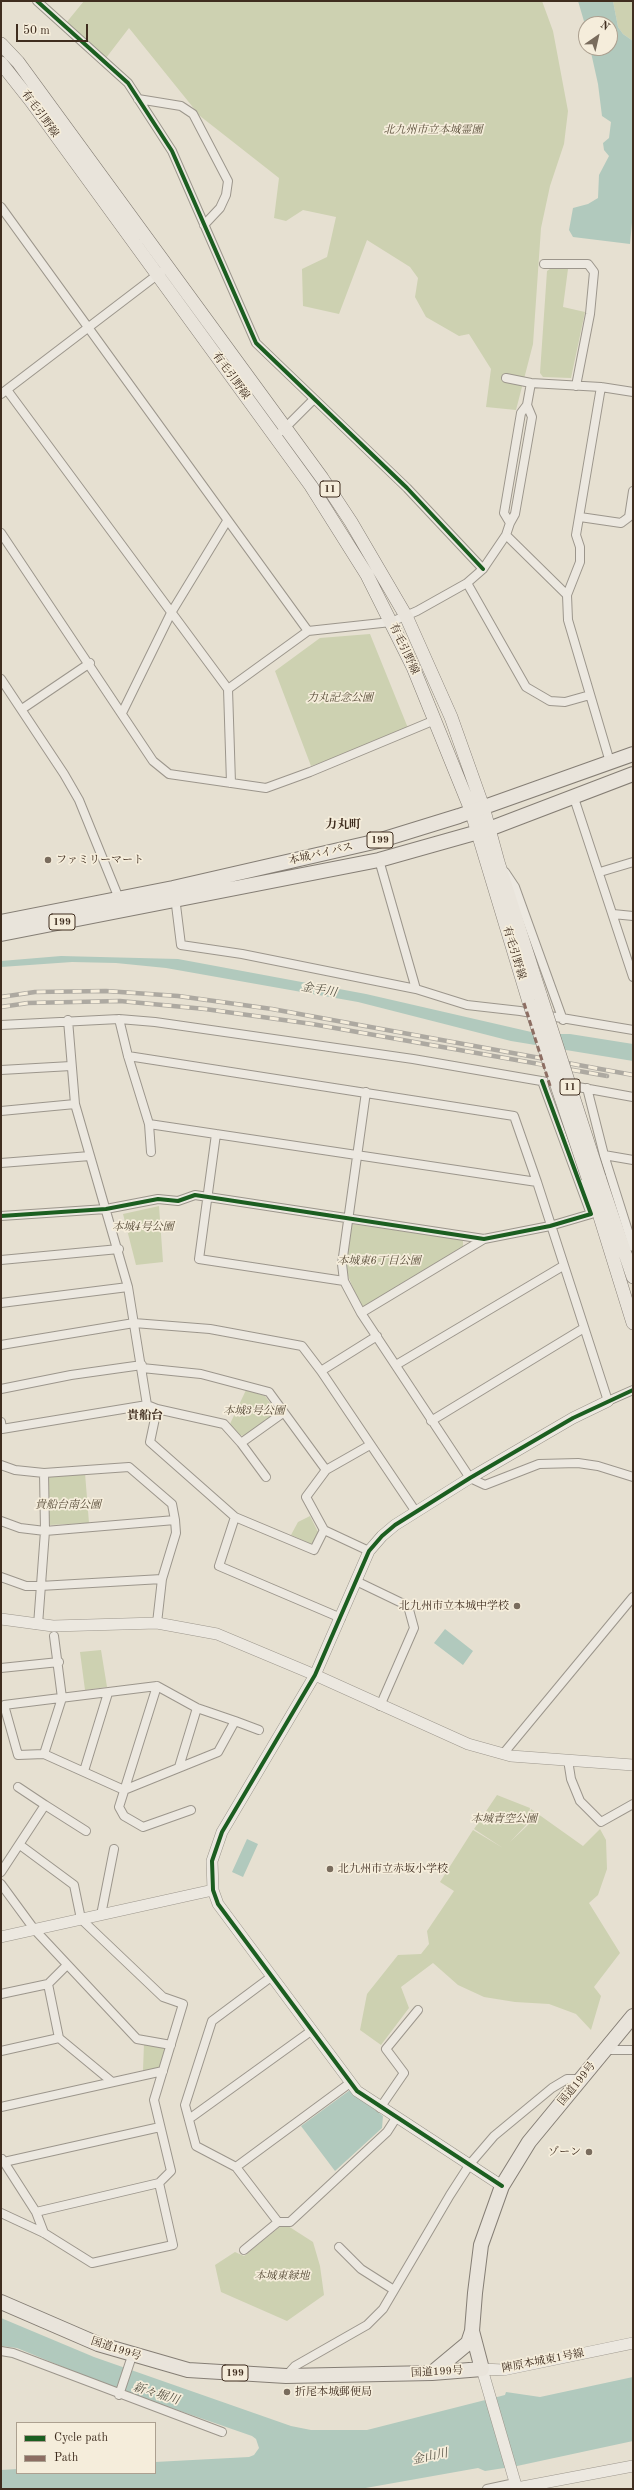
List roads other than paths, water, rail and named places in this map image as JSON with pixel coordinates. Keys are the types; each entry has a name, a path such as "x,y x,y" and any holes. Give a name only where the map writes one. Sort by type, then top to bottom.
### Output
{"highway":[{"name":"本城バイパス","path":"175,894 378,841 477,809 633,754"},
{"name":"本城バイパス","path":"1,922 122,904 379,860 483,831 574,798 633,774"},
{"name":"本城バイパス","path":"1,934 122,904"},
{"name":"国道199号","path":"1,2302 98,2344 130,2361 188,2370 286,2376 432,2373 482,2369 472,2331 481,2245 502,2186 529,2142 633,2016"},
{"path":"432,2373 468,2343 472,2331"}],"main road":[{"name":"有毛引野線","path":"1,44 18,62 286,427 351,522 406,616 451,717 483,831 535,1000 594,1178 633,1277"},
{"name":"有毛引野線","path":"1,63 31,101 275,436 341,531 391,622 477,809"},
{"name":"有毛引野線","path":"483,831 498,862 535,1000"},
{"name":"有毛引野線","path":"594,1178 595,1213 633,1323"}],"street":[{"path":"37,1 128,84 172,151 256,343 407,488 483,569"},
{"path":"138,99 181,106 193,114 197,121 228,181 226,195 220,208 204,225"},
{"path":"1,207 308,631"},
{"path":"544,264 588,264 594,272 590,314 576,386"},
{"path":"169,266 4,392 228,689 231,783"},
{"path":"506,378 532,383 601,387 633,392"},
{"path":"228,689 308,631 391,622 406,616 467,583 483,569 506,535 510,522 504,513 521,413 527,405 532,383"},
{"path":"601,387 576,534 580,546 580,562 567,595 568,620 610,762"},
{"path":"275,436 314,399"},
{"path":"580,517 621,523 629,518 633,491"},
{"path":"122,713 171,613 227,521"},
{"path":"1,533 90,664 153,761 169,774 266,788 310,772 435,720"},
{"path":"506,535 567,595"},
{"path":"467,583 526,687 550,702 565,702 590,695"},
{"path":"22,709 90,664"},
{"path":"1,679 22,709 78,800 122,904"},
{"path":"574,798 600,872 633,977"},
{"path":"379,860 416,990"},
{"path":"498,862 515,887 545,966 563,1020"},
{"path":"600,872 633,862"},
{"path":"175,894 181,945 242,954 416,990 467,1005 520,1011 563,1020 633,1030"},
{"path":"613,914 633,916"},
{"path":"119,1019 128,1056 149,1124 151,1152"},
{"path":"1,1025 68,1020 119,1019 155,1022 397,1057 633,1097"},
{"path":"68,1020 75,1104 119,1250 128,1287 142,1366 147,1405"},
{"path":"128,1056 514,1116 608,1401"},
{"path":"1,1070 71,1066"},
{"path":"361,1313 484,1239 550,1226 595,1213 542,1081"},
{"path":"586,1088 604,1155 633,1247"},
{"path":"366,1092 342,1264 344,1281 361,1313 470,1478 485,1485 539,1464 578,1463 598,1466 633,1476"},
{"path":"1,1111 75,1104"},
{"path":"149,1124 537,1182"},
{"path":"216,1134 199,1259 344,1281"},
{"path":"604,1155 633,1160"},
{"path":"1,1163 90,1156"},
{"path":"1,1216 106,1209 158,1199 178,1201 195,1195 484,1239"},
{"path":"1,1260 119,1250"},
{"path":"396,1366 563,1266"},
{"path":"1,1303 128,1287"},
{"path":"1,1345 134,1323 210,1329 302,1346 321,1370 416,1512"},
{"path":"431,1421 584,1328"},
{"path":"321,1370 377,1336"},
{"path":"1,1389 71,1375 142,1366 201,1374 268,1392 326,1470"},
{"path":"502,2186 470,2164 380,2108 357,2091 218,1904 213,1890 212,1861 222,1832 315,1675 369,1552 382,1536 416,1512 470,1478 573,1418 633,1390"},
{"path":"1,1422 2,1429 147,1405 158,1409 224,1424 241,1443 266,1477"},
{"path":"158,1409 150,1442 236,1517 314,1550 324,1530"},
{"path":"241,1443 283,1413"},
{"path":"369,1552 324,1530 306,1497 326,1470 370,1445"},
{"path":"1,1465 15,1470 44,1474 129,1467 172,1504 176,1533 162,1579 157,1623"},
{"path":"38,1625 45,1531 44,1474"},
{"path":"236,1517 220,1566 341,1618"},
{"path":"1,1521 20,1528 45,1531 175,1520"},
{"path":"1,1577 26,1586 162,1579"},
{"path":"356,1581 408,1606 414,1628 380,1706"},
{"path":"503,1754 633,1597"},
{"path":"1,1619 38,1625 157,1623 217,1634 315,1675 380,1706 468,1744 503,1754 633,1765"},
{"path":"44,1754 62,1698 54,1636"},
{"path":"1,1668 58,1662"},
{"path":"157,1686 119,1807 124,1816 143,1827 191,1810"},
{"path":"235,1721 218,1752 124,1790 44,1754 18,1755 2,1705 157,1686 197,1708 235,1721 259,1730"},
{"path":"84,1771 108,1693"},
{"path":"179,1767 197,1708"},
{"path":"568,1760 571,1779 580,1801 601,1822 633,1804"},
{"path":"18,1787 86,1831"},
{"path":"1,1872 45,1805"},
{"path":"20,1845 74,1885 81,1919 162,1997 183,2004 154,2100 171,2171 159,2183 36,2212"},
{"path":"101,1915 114,1849"},
{"path":"1,1884 34,1929 137,2039 171,2045"},
{"path":"1,1937 213,1890"},
{"path":"1,1994 48,1984 67,1964"},
{"path":"271,1977 212,2021 185,2105 196,2146 236,2167 278,2222"},
{"path":"48,1984 59,2038 111,2081"},
{"path":"380,2108 404,2073 386,2049 418,2010"},
{"path":"189,2118 311,2031"},
{"path":"1,2051 59,2038"},
{"path":"604,2050 633,2050"},
{"path":"1,2107 111,2081 163,2071"},
{"path":"286,2376 296,2366 367,2325 383,2309 470,2164 494,2136 552,2088 567,2079 580,2079"},
{"path":"236,2167 350,2083"},
{"path":"244,2250 278,2222 290,2222 387,2132 396,2118"},
{"path":"44,2233 36,2212 2,2159 160,2127"},
{"path":"1,2213 44,2233 92,2263 173,2245 159,2183"},
{"path":"339,2247 361,2269 394,2290"},
{"name":"陣原本城東1号線","path":"482,2369 503,2370 633,2343"},
{"path":"1,2351 13,2352 119,2395 222,2432"},
{"path":"119,2395 130,2361"},
{"path":"482,2369 515,2484"},
{"path":"487,2489 633,2466"}],"water":[{"path":"578,1 613,1 616,16 582,16"},
{"path":"618,27 623,34 633,41 633,212 630,244 573,237 569,230 573,208 588,204 598,198 599,175 609,156 604,150 603,143 609,138 611,122 602,116 598,84 592,56 618,56"},
{"name":"金手川","path":"61,956 178,959 366,994 540,1034 570,1034 633,1044 633,1061 511,1041 358,1002 166,968 116,963 72,962 1,967 1,961"},
{"path":"445,1629 473,1651 463,1665 434,1643"},
{"path":"247,1839 258,1844 243,1877 232,1872"},
{"path":"350,2090 383,2116 382,2128 335,2171 301,2126"},
{"path":"1,2318 94,2357 291,2426 311,2430 367,2430 505,2395 506,2392 540,2397 633,2377 633,2441 517,2466 485,2471 478,2468 360,2489 1,2489 1,2470 16,2469 16,2474 156,2474 156,2462 249,2457 254,2455 259,2448 256,2439 252,2436 114,2388 17,2348 1,2346"}],"railway":[{"path":"1,997 35,992 106,991 178,996 272,1009 633,1075"},
{"path":"1,1007 28,1003 120,1001 205,1009 312,1024 607,1076"}],"place":[{"name":"ファミリーマート","path":"48,860"},
{"name":"北九州市立本城中学校","path":"517,1606"},
{"name":"北九州市立赤坂小学校","path":"330,1869"},
{"name":"ゾーン","path":"589,2152"},
{"name":"折尾本城郵便局","path":"287,2392"}],"district":[{"name":"力丸町","path":"343,825"},
{"name":"貴船台","path":"145,1416"}],"park label":[{"name":"北九州市立本城霊園","path":"433,130"},
{"name":"力丸記念公園","path":"340,698"},
{"name":"本城4号公園","path":"143,1227"},
{"name":"本城東6丁目公園","path":"379,1261"},
{"name":"本城3号公園","path":"254,1411"},
{"name":"貴船台南公園","path":"68,1505"},
{"name":"本城青空公園","path":"504,1819"},
{"name":"本城東緑地","path":"282,2276"}],"water label":[{"name":"新々堀川","path":"156,2394"},
{"name":"金山川","path":"430,2457"}]}
